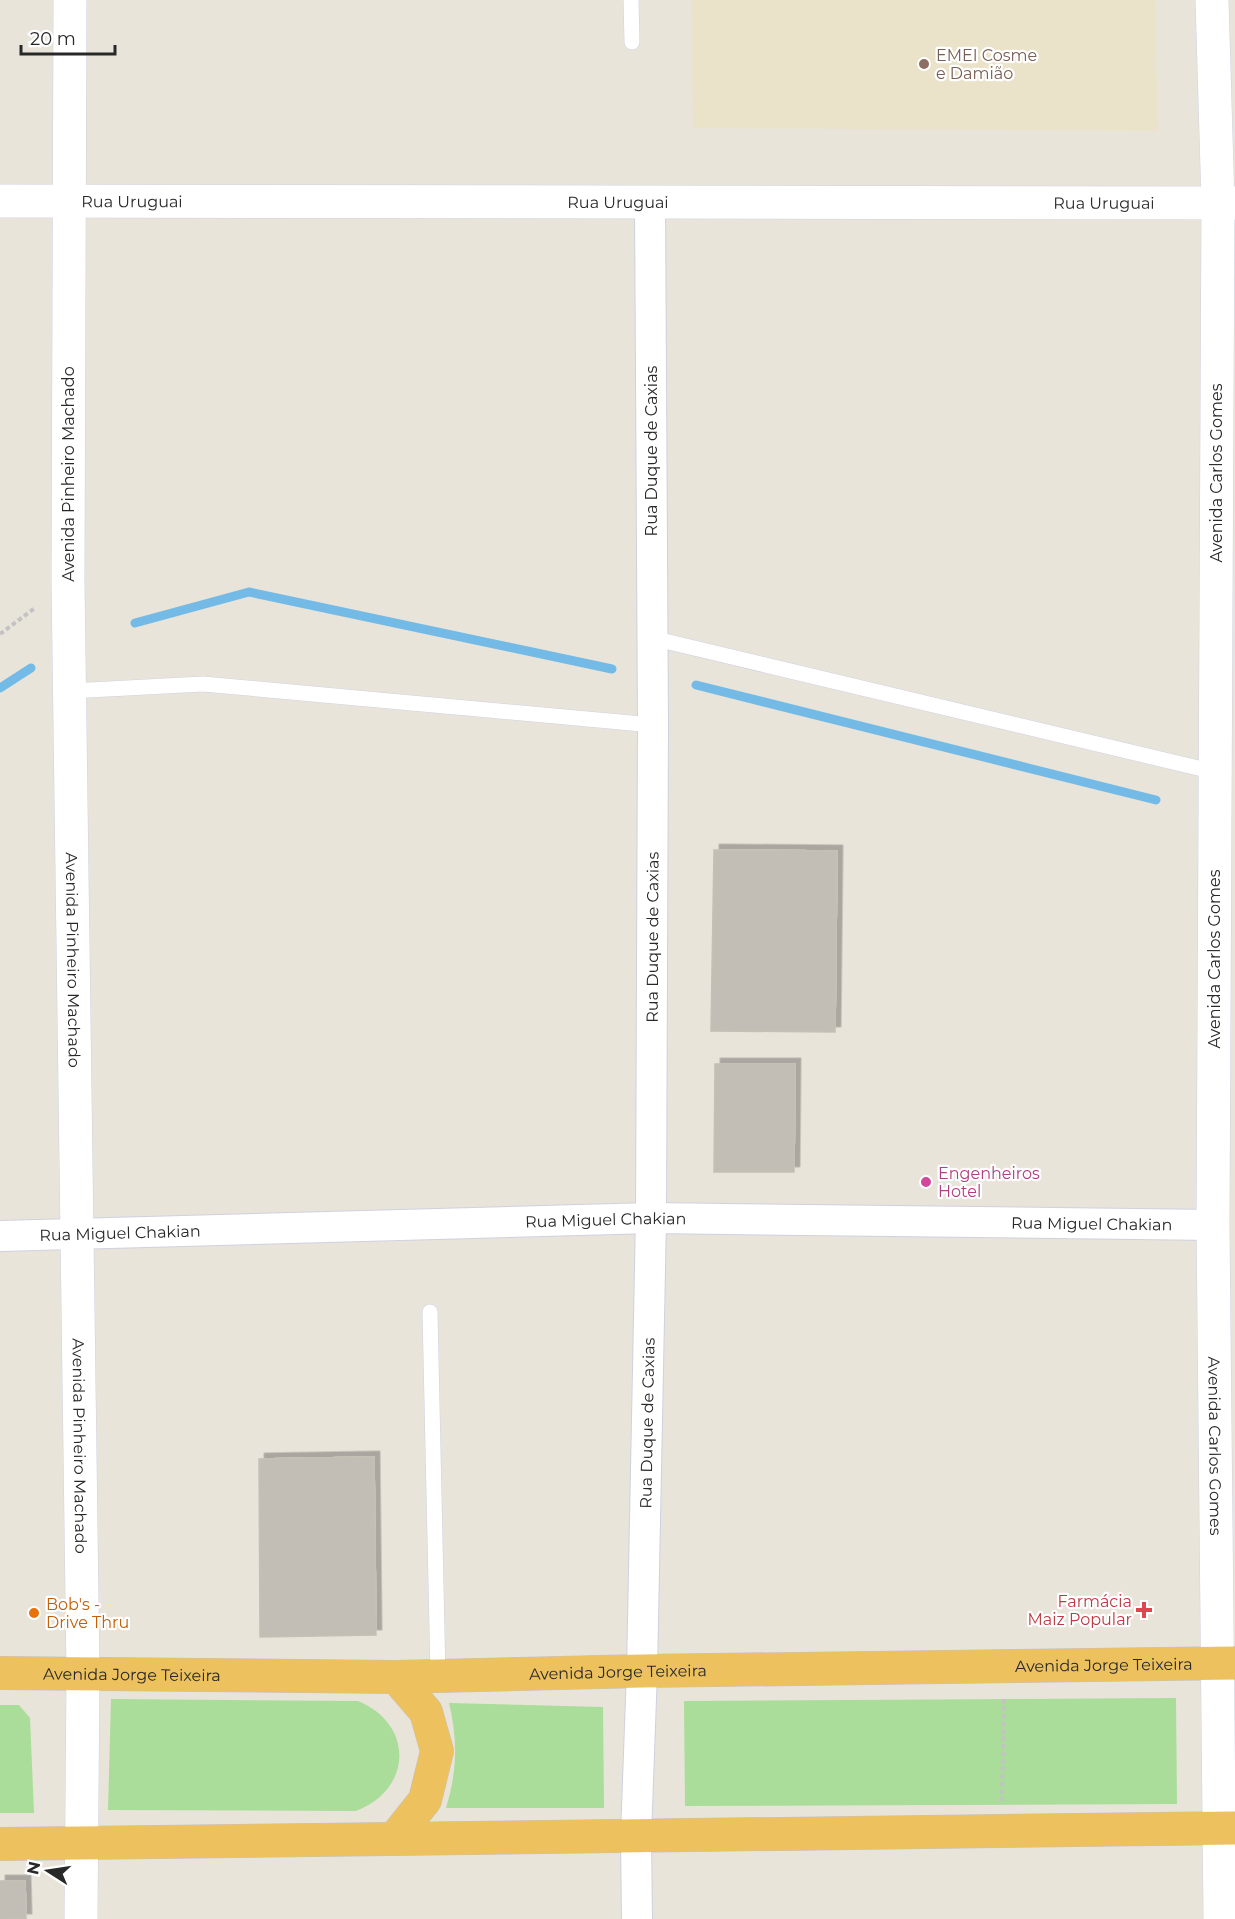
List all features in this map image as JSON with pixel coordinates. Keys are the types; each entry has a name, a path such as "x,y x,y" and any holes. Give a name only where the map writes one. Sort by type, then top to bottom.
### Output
{"highway":[{"name":"Avenida Jorge Teixeira","path":"0,1673 396,1677 642,1671 1226,1663"},
{"path":"394,1839 425,1800 437,1751 426,1712 396,1677"},
{"path":"0,1844 81,1845 1228,1828"}],"street":[{"name":"Avenida Pinheiro Machado","path":"70,0 70,691 83,1673 81,1919"},
{"name":"Avenida Carlos Gomes","path":"1212,0 1226,203 1225,707 1215,772 1213,1225 1226,1663 1228,1828 1220,1919"},
{"name":"Rua Uruguai","path":"0,201 1226,203"},
{"name":"Rua Duque de Caxias","path":"636,1836 642,1671 651,1218 653,725 650,202"},
{"name":"Rua Miguel Chakian","path":"0,1236 651,1218 1213,1225"},
{"path":"636,1836 637,1919"}],"lane":[{"path":"631,0 632,42"},
{"path":"652,638 1215,772"},
{"path":"70,691 203,684 653,725"},
{"path":"430,1312 438,1676"}],"path":[{"path":"1002,1831 1005,1666"}],"shaded area":[{"name":"EMEI Cosme e Damião","path":"691,0 1155,0 1158,131 693,128"}],"green space":[{"path":"1176,1698 1177,1804 685,1806 684,1701"},
{"path":"111,1699 358,1701 376,1711 389,1725 397,1740 399,1756 396,1773 388,1788 375,1801 356,1811 108,1810"},
{"path":"449,1703 603,1707 604,1808 446,1808 455,1756 454,1730"},
{"path":"0,1705 19,1705 30,1718 34,1813 0,1813"}],"building":[{"path":"714,850 837,851 835,1032 711,1031"},
{"path":"715,1064 795,1064 794,1172 714,1172"},
{"path":"374,1457 376,1635 260,1637 259,1459"},
{"path":"0,1881 25,1881 26,1919 0,1919"}],"waterway":[{"path":"135,623 249,592 612,669"},
{"path":"0,688 31,668"},
{"path":"696,685 1156,800"}],"place":[{"name":"EMEI Cosme e Damião","path":"924,64"},
{"name":"Engenheiros Hotel","path":"926,1182"},
{"name":"Farmácia Maiz Popular","path":"1144,1610"},
{"name":"Bob's - Drive Thru","path":"34,1613"}]}
